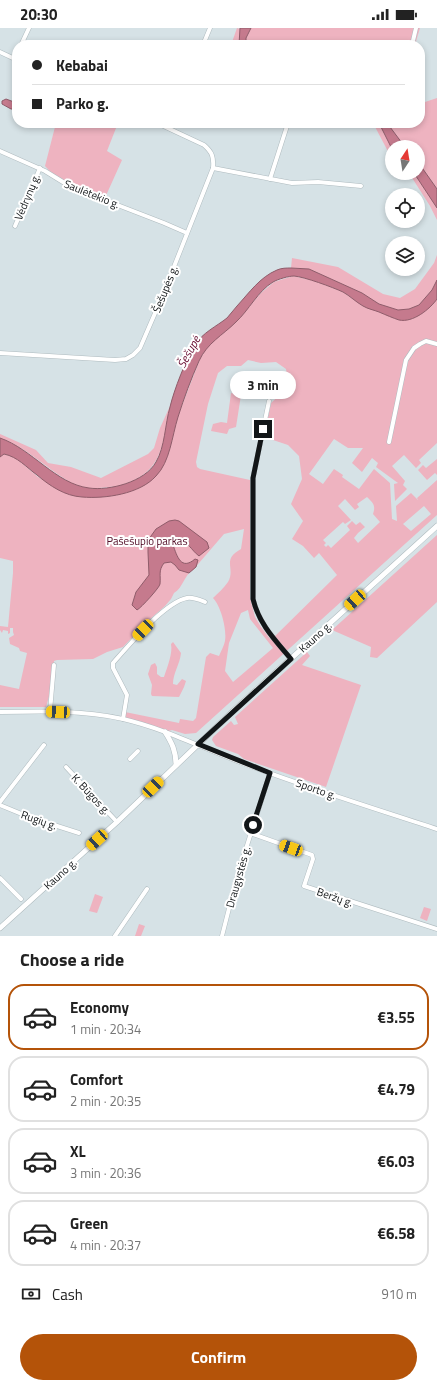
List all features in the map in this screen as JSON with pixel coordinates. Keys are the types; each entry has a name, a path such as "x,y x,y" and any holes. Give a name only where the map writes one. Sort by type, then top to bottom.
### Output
{"main road":[{"name":"Kauno g.","path":"0,928 117,822 198,744 437,526"},
{"path":"164,732 170,740 176,753 176,765"}],"street":[{"path":"23,40 29,28"},
{"path":"205,40 210,28"},
{"path":"413,40 416,28"},
{"path":"0,52 12,56"},
{"path":"169,128 199,142 210,151 214,158 213,168 292,183 318,182 361,186"},
{"path":"270,179 286,128"},
{"name":"Saulėtekio g.","path":"0,151 40,168 71,187 187,233"},
{"name":"Vėdrynų g.","path":"15,226 40,168"},
{"name":"Šešupės g.","path":"0,353 115,360 126,359 133,355 140,348 162,297 213,168"},
{"path":"389,442 406,360 414,348 420,344 426,342 437,344"},
{"path":"269,401 253,478 253,599 259,618 265,628 291,659"},
{"path":"123,719 127,695 113,668 113,663 151,621 167,608 184,599 190,598 205,602"},
{"path":"50,711 54,665"},
{"name":"Sporto g.","path":"0,712 50,711 99,715 123,719 198,744 270,773 437,829"},
{"path":"0,804 44,745"},
{"path":"130,759 138,751"},
{"name":"K. Būgos g.","path":"66,767 117,822"},
{"name":"Draugystės g.","path":"222,936 237,877 270,773"},
{"name":"Rugių g.","path":"0,804 29,817 79,833"},
{"name":"Beržų g.","path":"250,833 312,855 313,859 304,886 437,930"},
{"path":"0,878 21,899"},
{"path":"115,936 147,889"}],"green space":[{"path":"237,28 240,29 240,40 233,40"},
{"path":"251,28 420,28 416,40 246,40"},
{"path":"437,98 437,189 425,172 425,140 400,140 391,128 425,128 425,102"},
{"path":"55,128 116,128 107,151 122,160 104,200 63,185 45,166"},
{"path":"376,128 382,128 388,140 385,140 385,146"},
{"path":"413,180 419,180 424,188 419,188"},
{"path":"425,190 437,208 437,220 425,198"},
{"path":"437,255 437,280 432,290 419,305 409,309 398,310 379,304 362,293 309,269 291,268 292,258 338,267 383,294 400,298 415,289 434,263"},
{"name":"Pašešupio parkas","path":"293,276 315,281 343,292 363,306 401,320 437,299 437,443 419,460 421,463 416,468 404,455 392,466 405,481 403,485 407,489 395,501 394,484 398,483 376,467 378,463 372,458 362,472 352,463 363,448 348,448 334,439 309,474 323,484 334,469 343,475 342,477 359,489 374,469 390,483 392,519 397,521 396,506 411,493 418,500 417,498 437,480 437,515 196,733 185,734 172,730 165,732 123,719 125,712 179,723 180,719 193,721 196,718 206,657 210,653 219,656 225,641 223,618 219,607 213,598 228,582 231,572 230,561 235,553 241,549 244,529 224,534 190,572 180,588 174,593 165,606 123,647 107,652 93,659 54,661 52,686 46,707 0,707 0,685 19,689 27,653 20,651 19,648 10,644 9,638 14,635 13,628 10,628 10,633 8,634 8,631 3,630 2,633 0,630 0,626 8,627 13,561 0,558 0,457 4,454 16,458 38,477 71,495 82,497 102,497 128,492 167,457 178,416 200,359 205,350 216,338 236,322 261,293 274,282","holes":["248,360 261,363 276,362 286,369 288,382 283,392 271,403 264,437 288,445 299,456 302,479 291,504 303,521 292,539 303,546 314,558 319,553 337,575 271,640 255,617 250,598 250,480 200,469 197,467 196,462 208,404 218,373 227,366 241,366","367,497 373,504 373,514 380,522 358,543 354,538 365,527 360,522 356,525 352,521 347,526 350,530 331,548 328,545 326,547 324,545 326,543 323,540 343,522 345,524 351,520 338,506 345,499 355,510 359,507 357,504","424,506 431,514 411,531 403,524","248,610 250,619 273,648 233,682 225,671 229,643 241,613"]},
{"path":"231,393 241,395 236,427 229,429 227,434 211,431 213,424 221,422 227,423"},
{"path":"170,406 164,439 157,459 151,468 143,475 121,485 96,488 79,487 20,448 0,438 0,434 36,450 48,463 71,467 101,478 148,454 154,448 160,428"},
{"path":"437,459 437,475 435,473 427,480 418,470 423,465 426,468"},
{"path":"437,535 437,602 377,658 370,657 371,647 332,630"},
{"path":"173,642 181,653 173,684 177,685 182,679 186,681 184,687 179,697 152,696 152,685 148,674 151,665 155,663 157,667 157,674 164,677 170,656 171,644"},
{"path":"307,652 310,656 302,665 361,685 326,787 244,759 238,754 216,746 212,740 213,737 231,721 234,725 238,724 235,717"},
{"path":"95,894 103,897 97,913 89,911"},
{"path":"424,907 431,909 427,921 420,918"},
{"path":"139,924 145,926 141,936 135,936"}],"shaded area":[{"path":"240,28 251,28 246,40 239,40"},
{"path":"6,99 12,101 12,109 2,104 2,101"},
{"path":"382,128 391,128 400,140 388,140"},
{"path":"425,172 437,189 437,208 425,188 419,180 425,180"},
{"path":"279,269 309,269 362,293 379,304 398,310 409,309 419,305 432,290 437,280 437,299 426,311 421,314 410,319 399,320 365,307 343,292 311,280 294,276 273,282 258,295 231,327 206,349 193,375 176,424 168,456 161,470 149,482 132,491 101,497 82,497 70,495 52,487 14,457 4,454 0,457 0,438 23,450 66,480 77,485 97,489 126,484 144,475 151,469 159,456 174,392 188,358 198,341 206,333 227,318 250,291 265,277"},
{"path":"169,521 179,521 207,542 209,548 199,556 190,546 181,540 175,540 173,545 180,561 186,563 195,559 198,560 196,567 189,573 179,570 171,562 164,563 160,571 159,586 146,602 137,610 132,605 136,592 149,575 148,541 156,529"}],"route":[{"path":"253,825 270,773 198,744 291,659 265,628 259,618 253,599 253,478 263,429"}],"water label":[{"name":"Šešupė","path":"189,352"}]}
